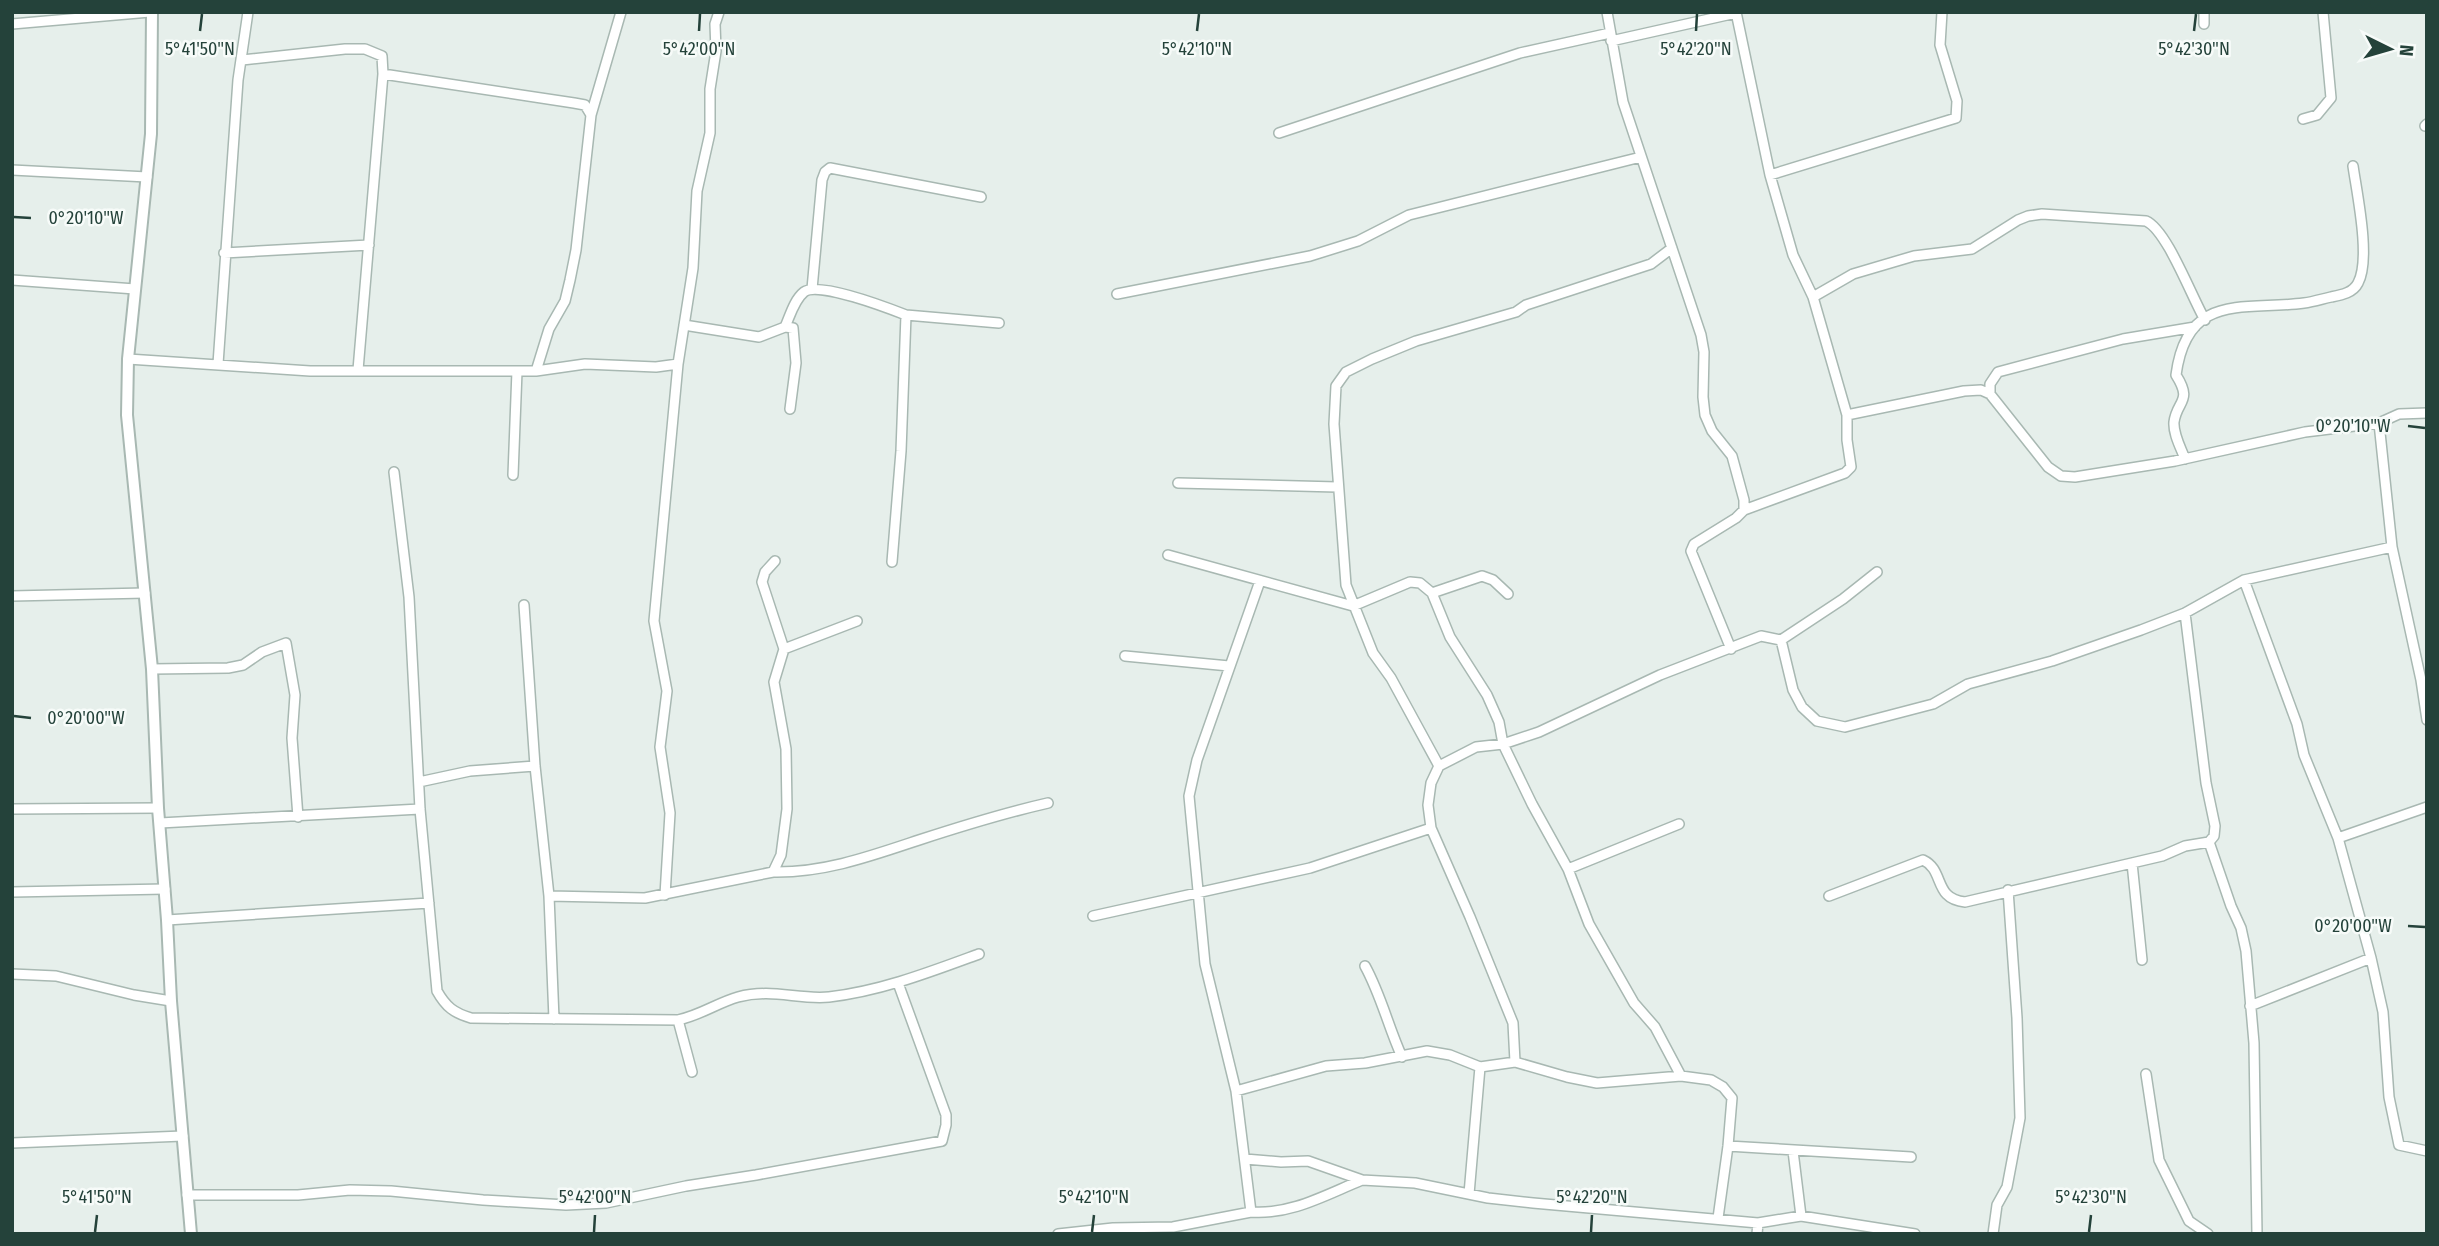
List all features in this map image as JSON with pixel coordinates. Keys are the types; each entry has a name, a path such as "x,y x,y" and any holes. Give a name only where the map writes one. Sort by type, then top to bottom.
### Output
{"street":[{"path":"12,24 45,16 100,18 151,12 151,134 128,359 127,415 152,670 171,1001 191,1234"},
{"path":"218,364 238,80 248,12"},
{"path":"536,370 550,329 565,301 570,280 576,250 591,115 621,12"},
{"path":"665,895 670,813 660,747 667,691 654,621 678,364 694,261 697,191 710,133 710,89 716,51 715,24 719,12"},
{"path":"1607,12 1623,102 1701,335 1704,352 1705,415 1712,431 1732,456 1744,500 1744,510"},
{"path":"1770,175 1956,118 1957,101 1940,45 1942,12"},
{"path":"2204,12 2204,24"},
{"path":"2303,119 2317,115 2331,98 2323,12"},
{"path":"1279,133 1520,53 1736,13 1770,175 1793,255 1813,297 1847,415 1851,467 1845,473 1744,510 1736,518 1694,544 1691,551 1731,649"},
{"path":"242,60 365,49 382,56 383,74 358,370"},
{"path":"383,74 585,105 591,115"},
{"path":"1117,294 1310,257 1358,241 1409,215 1641,157"},
{"path":"1990,394 1990,384 1998,372 2123,339 2195,327 2218,310 2304,303 2346,294 2357,287 2362,275 2363,238 2353,166"},
{"path":"812,289 822,180 830,168 981,197"},
{"path":"12,170 147,177"},
{"path":"1813,297 1853,274 1914,256 1972,249 2018,220 2042,215 2153,224 2166,243 2205,320"},
{"path":"225,253 369,245"},
{"path":"1439,766 1391,678 1373,653 1346,585 1337,487 1334,424 1336,386 1346,372 1416,341 1516,312 1526,305 1651,264 1672,248"},
{"path":"12,280 135,289"},
{"path":"785,327 797,300 804,292 812,289 826,289 906,315 999,323"},
{"path":"892,562 901,451 906,315"},
{"path":"684,325 759,337 785,327 793,328 796,363 790,409"},
{"path":"2185,459 2174,426 2184,394 2176,375 2182,350 2195,327"},
{"path":"128,359 310,371 517,371 585,364 656,367 678,364"},
{"path":"513,475 517,371"},
{"path":"1847,415 1980,390 1990,394 2048,467 2061,476 2075,477 2185,459 2305,432 2379,423 2399,414 2427,413"},
{"path":"2379,423 2392,547 2427,720"},
{"path":"394,472 409,597 420,809 437,991 444,1003 455,1013 471,1018 678,1020 707,1012 737,997 760,993 828,997 898,983 979,954"},
{"path":"1178,483 1337,487"},
{"path":"1781,640 1793,690 1802,706 1818,721 1845,727 1933,704 1968,684 2052,661 2185,612 2244,580 2392,547"},
{"path":"1168,555 1353,606 1410,582 1420,583 1432,593 1450,636 1487,695 1499,722 1503,744 1568,869 1589,924 1634,1003 1655,1027 1681,1076"},
{"path":"773,872 781,855 787,809 786,749 774,682 784,649 762,582 765,572 775,561"},
{"path":"1515,1062 1513,1023 1431,828 1428,805 1432,783 1439,766 1476,747 1503,744 1539,732 1660,675 1760,636 1781,640 1843,599 1877,572"},
{"path":"1432,593 1482,576 1493,580 1508,594"},
{"path":"2244,580 2297,724 2304,755 2338,838 2371,958 2383,1012 2389,1097 2396,1136 2399,1145 2427,1151"},
{"path":"1251,1212 1236,1091 1205,964 1189,796 1197,760 1260,581"},
{"path":"12,596 145,593"},
{"path":"524,605 535,766 549,896 554,1019"},
{"path":"1829,896 1923,860 1930,863 1946,896 1965,902 2162,856 2185,846 2209,842 2214,836 2215,826 2204,771 2185,612"},
{"path":"784,649 857,621"},
{"path":"152,670 235,666 286,643 295,695 292,737 298,817"},
{"path":"1125,656 1229,666"},
{"path":"419,782 470,771 535,766"},
{"path":"549,896 620,899 665,895 773,872 797,873 842,865 958,827 1048,803"},
{"path":"2338,838 2427,807"},
{"path":"12,810 158,808"},
{"path":"160,823 420,809"},
{"path":"1568,869 1679,824"},
{"path":"1093,916 1310,868 1431,828"},
{"path":"2209,842 2241,928 2246,951 2254,1043 2257,1234"},
{"path":"2133,863 2142,960"},
{"path":"12,892 165,889"},
{"path":"1993,1234 1997,1205 2007,1187 2020,1118 2017,1018 2008,890"},
{"path":"167,920 429,903"},
{"path":"2250,1006 2371,958"},
{"path":"1365,966 1381,994 1386,1020 1402,1056"},
{"path":"12,974 56,976 171,1001"},
{"path":"187,1195 298,1195 350,1190 552,1204 606,1203 686,1186 942,1141 946,1115 898,983"},
{"path":"678,1020 692,1072"},
{"path":"1236,1091 1326,1066 1365,1063 1427,1051 1450,1055 1480,1067 1515,1062 1545,1072 1597,1083 1681,1076 1711,1080 1723,1087 1732,1098 1718,1218"},
{"path":"1469,1194 1480,1067"},
{"path":"2146,1074 2159,1160 2189,1221 2208,1234"},
{"path":"12,1143 183,1136"},
{"path":"1728,1146 1912,1157"},
{"path":"1793,1151 1801,1216"},
{"path":"1245,1159 1280,1163 1308,1161 1362,1180 1415,1183 1533,1203 1758,1223 1801,1216 1915,1234"},
{"path":"1058,1234 1113,1228 1173,1227 1251,1212 1271,1213 1293,1209 1362,1180"},
{"path":"1758,1223 1758,1234"}]}
